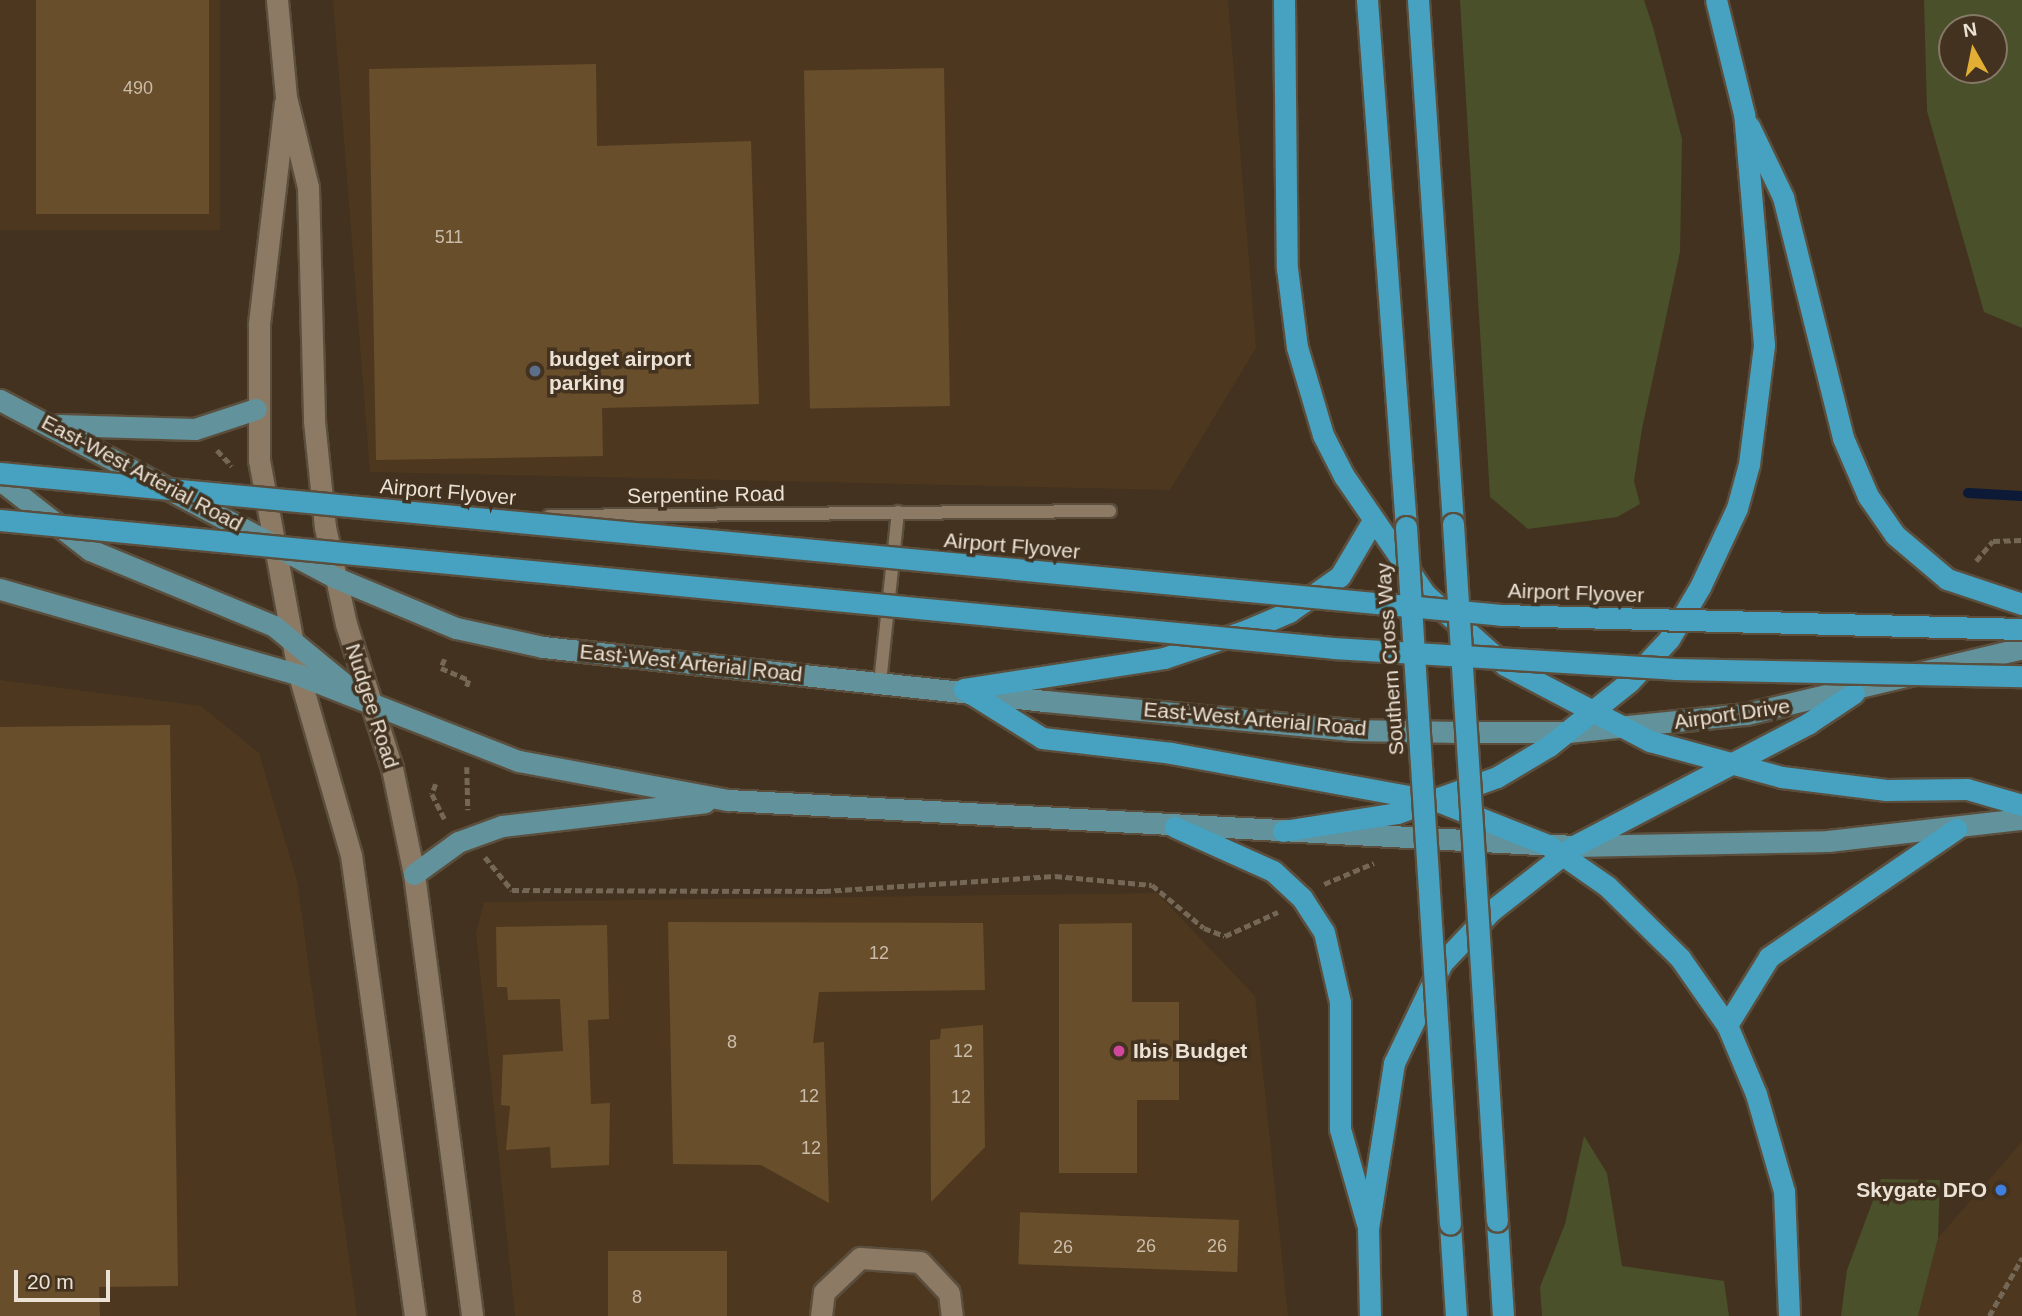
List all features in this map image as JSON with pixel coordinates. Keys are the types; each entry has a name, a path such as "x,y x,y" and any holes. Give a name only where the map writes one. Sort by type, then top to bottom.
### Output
{"highway":[{"path":"1284,0 1291,310 1323,435 1372,522 1425,594 1476,644 1619,728 1726,764 1844,786 1967,789 2022,805"},
{"name":"Southern Cross Way","path":"1367,0 1394,346 1456,1316"},
{"path":"1418,0 1503,1316"},
{"path":"1283,831 1440,802 1497,777 1592,714 1651,660 1682,619 1737,509 1749,464 1764,345 1744,114 1716,0"},
{"path":"1744,114 1783,197 1843,438 1868,496 1895,535 1947,579 2022,604"},
{"name":"Airport Flyover","path":"0,473 1501,615 2022,629"},
{"path":"0,520 1333,648 1674,669 2022,676"},
{"path":"964,689 1164,658 1247,630 1289,612 1340,576 1372,522"},
{"path":"964,689 1042,738 1184,755 1440,802 1561,849 1646,919 1727,1025 1756,1094 1784,1191 1789,1316"},
{"path":"1370,1316 1368,1229 1394,1063 1413,1012 1464,936 1561,849 1726,764 1854,693"},
{"path":"1175,827 1255,860 1302,898 1324,932 1337,971 1340,1129 1368,1229"},
{"path":"1727,1025 1769,957 1956,829"}],"main road":[{"name":"Nudgee Road","path":"277,0 286,97 256,409 272,543 299,675 355,876 415,1316"},
{"name":"Nudgee Road","path":"286,97 305,155 314,421 334,577 372,708 414,874 472,1316"},
{"name":"East-West Arterial Road","path":"0,400 53,425 334,577 456,628 543,647 880,683 964,689 1350,730 1436,732"},
{"path":"53,425 195,429 256,409"},
{"path":"0,480 90,550 251,613 292,638 372,708"},
{"path":"0,589 299,675 372,708 469,746 568,772 728,800 1561,849 1751,845 1956,829 2022,819"},
{"name":"Airport Drive","path":"1436,732 1568,732 1619,728 1854,693 2022,648"},
{"path":"414,874 477,833 728,800"},
{"path":"821,1316 824,1292 860,1258 920,1262 948,1293 952,1316"}],"lane":[{"name":"Serpentine Road","path":"514,516 1110,511"},
{"path":"880,683 898,512"}],"path":[{"path":"213,444 236,468"},
{"path":"445,659 441,668 469,680 466,689"},
{"path":"469,746 463,796 492,870 512,890 824,891 879,883 1104,877 1163,889 1205,928 1225,936 1246,932 1343,872 1382,860"},
{"path":"436,784 432,794 452,832"},
{"path":"1989,1316 2022,1258"}],"shaded area":[{"path":"0,0 220,0 220,230 0,230"},
{"path":"333,0 1228,0 1256,348 1170,490 370,472"},
{"path":"0,680 201,706 259,753 297,881 357,1316 0,1316"},
{"path":"1157,893 1255,996 1288,1316 515,1316 476,933 484,902"},
{"name":"Skygate DFO","path":"2022,1142 2022,1316 1918,1316 1938,1238"}],"green space":[{"path":"1460,0 1644,0 1653,27 1682,139 1680,252 1642,429 1634,481 1640,504 1617,517 1528,529 1490,497"},
{"path":"1924,0 2022,0 2022,328 1984,312 1927,111"},
{"path":"1584,1136 1607,1173 1622,1266 1724,1281 1729,1316 1542,1316 1540,1287 1565,1224"},
{"path":"1881,1179 1940,1180 1938,1238 1918,1316 1841,1316 1847,1270"}],"building":[{"path":"36,0 209,0 209,214 36,214"},
{"path":"596,64 597,146 751,141 759,404 602,408 603,456 376,460 369,69"},
{"path":"944,68 950,406 810,408 804,70"},
{"path":"170,725 178,1286 99,1287 100,1316 0,1316 0,727"},
{"path":"668,922 983,923 985,990 819,992 813,1043 824,1042 829,1203 761,1165 673,1164"},
{"name":"Ibis Budget","path":"1132,923 1132,1002 1179,1002 1179,1100 1137,1100 1137,1173 1059,1173 1059,924"},
{"path":"607,925 609,1019 588,1020 591,1104 610,1103 609,1165 551,1168 550,1147 506,1150 510,1106 501,1105 503,1055 563,1051 560,999 508,1000 507,987 497,987 496,927"},
{"path":"983,1025 985,1147 931,1202 930,1040 940,1039 941,1029"},
{"path":"1020,1212 1239,1220 1237,1272 1018,1264"},
{"path":"608,1251 727,1251 727,1316 608,1316"}],"waterway":[{"path":"1968,493 2022,496"}],"place":[{"name":"budget airport parking","path":"535,371"},
{"name":"Ibis Budget","path":"1119,1051"},
{"name":"Skygate DFO","path":"2001,1190"}]}
